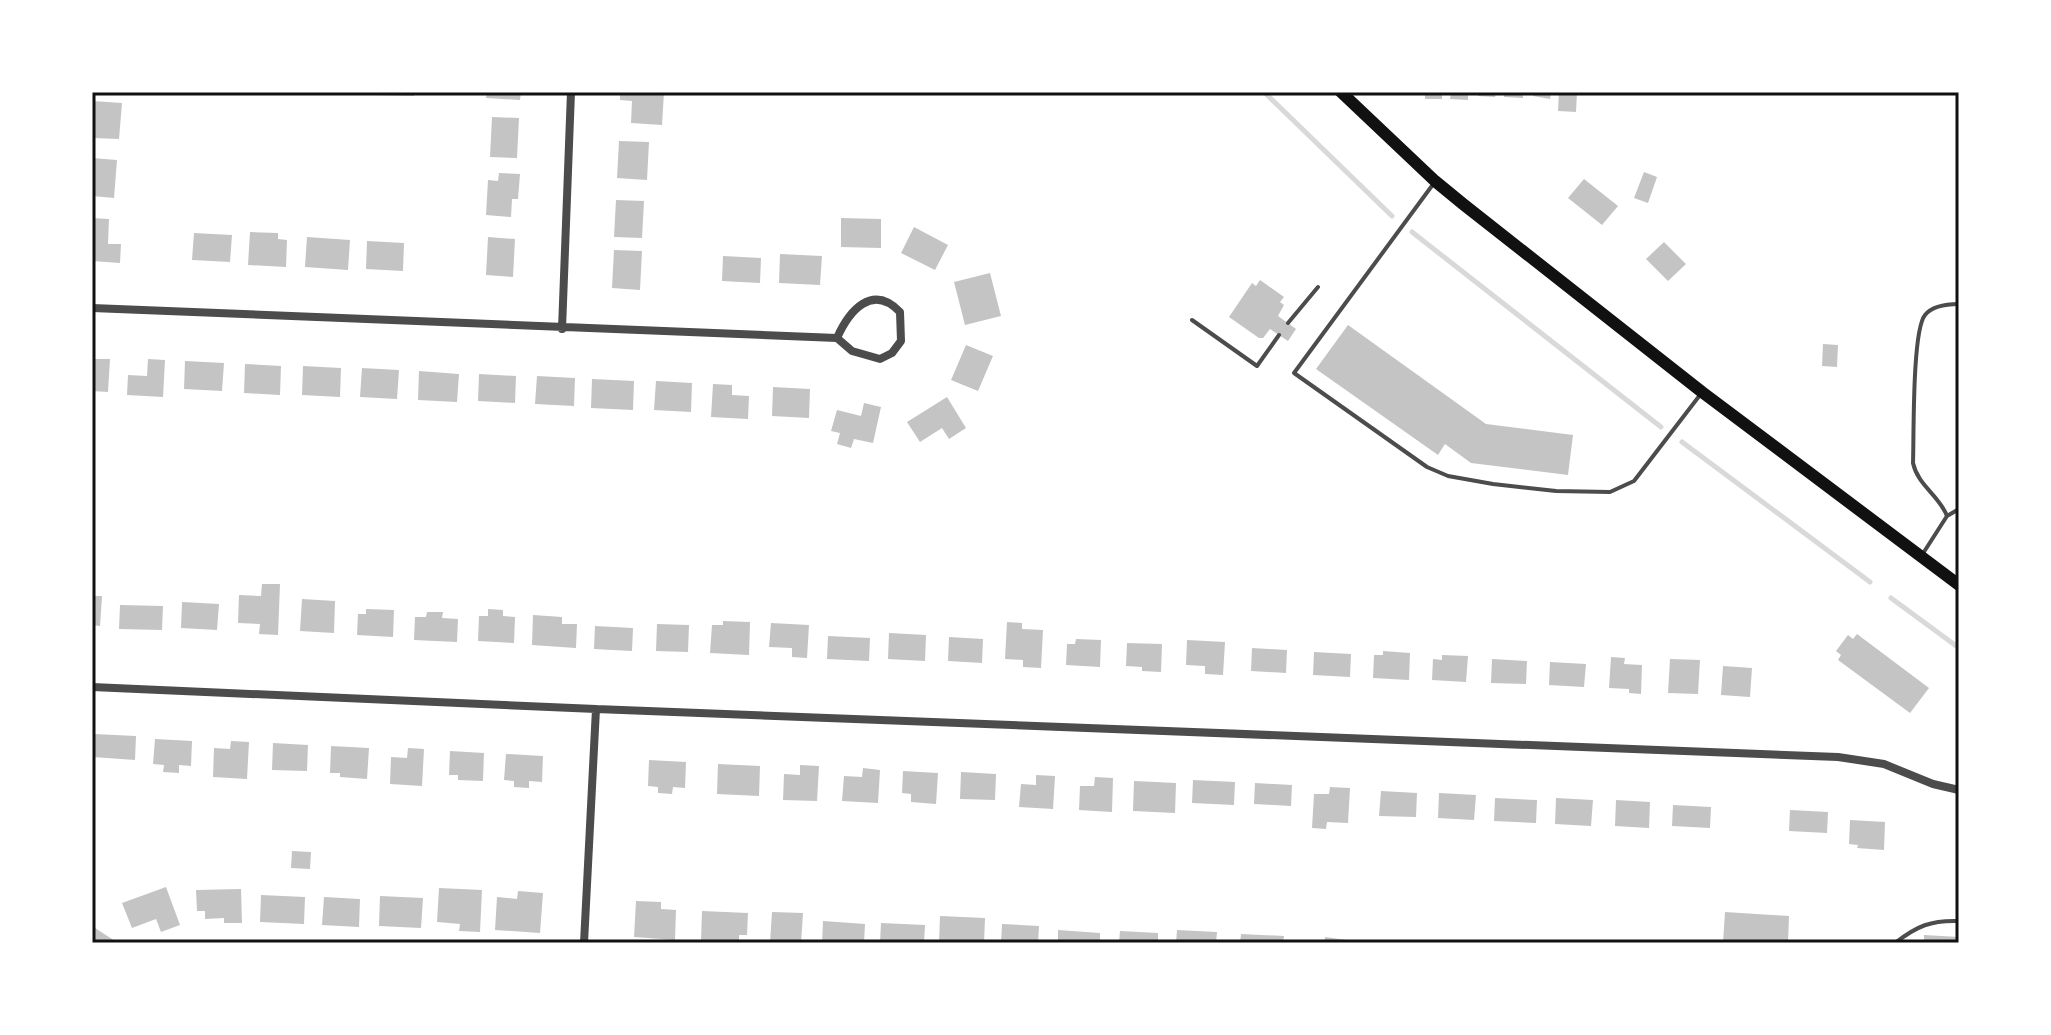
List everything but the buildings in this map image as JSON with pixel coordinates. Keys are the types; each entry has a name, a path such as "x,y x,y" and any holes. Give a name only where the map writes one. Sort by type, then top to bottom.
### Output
{"main road":[{"path":"1348,94 1435,181 1702,392 1959,585"}],"street":[{"path":"562,329 571,92"},
{"path":"92,308 837,338 852,351 880,359 892,353 901,341 900,312 876,300 859,305 846,319 837,338"},
{"path":"92,687 1838,757 1884,764 1933,784 1959,790"},
{"path":"584,943 596,709"}],"lane":[{"path":"1435,181 1294,373 1427,467 1448,476 1556,491 1610,492 1634,481 1702,392"},
{"path":"1288,323 1318,287"},
{"path":"1947,516 1943,504 1925,486 1915,470 1918,348 1920,325 1925,315 1943,305 1959,304"},
{"path":"1192,320 1257,366 1279,335"},
{"path":"1920,557 1947,516 1959,509"},
{"path":"1895,943 1910,931 1937,920 1959,921"}],"waterway":[{"path":"1264,92 1392,216"},
{"path":"1412,232 1661,427"},
{"path":"1682,442 1870,582"},
{"path":"1891,598 1959,648"}]}
